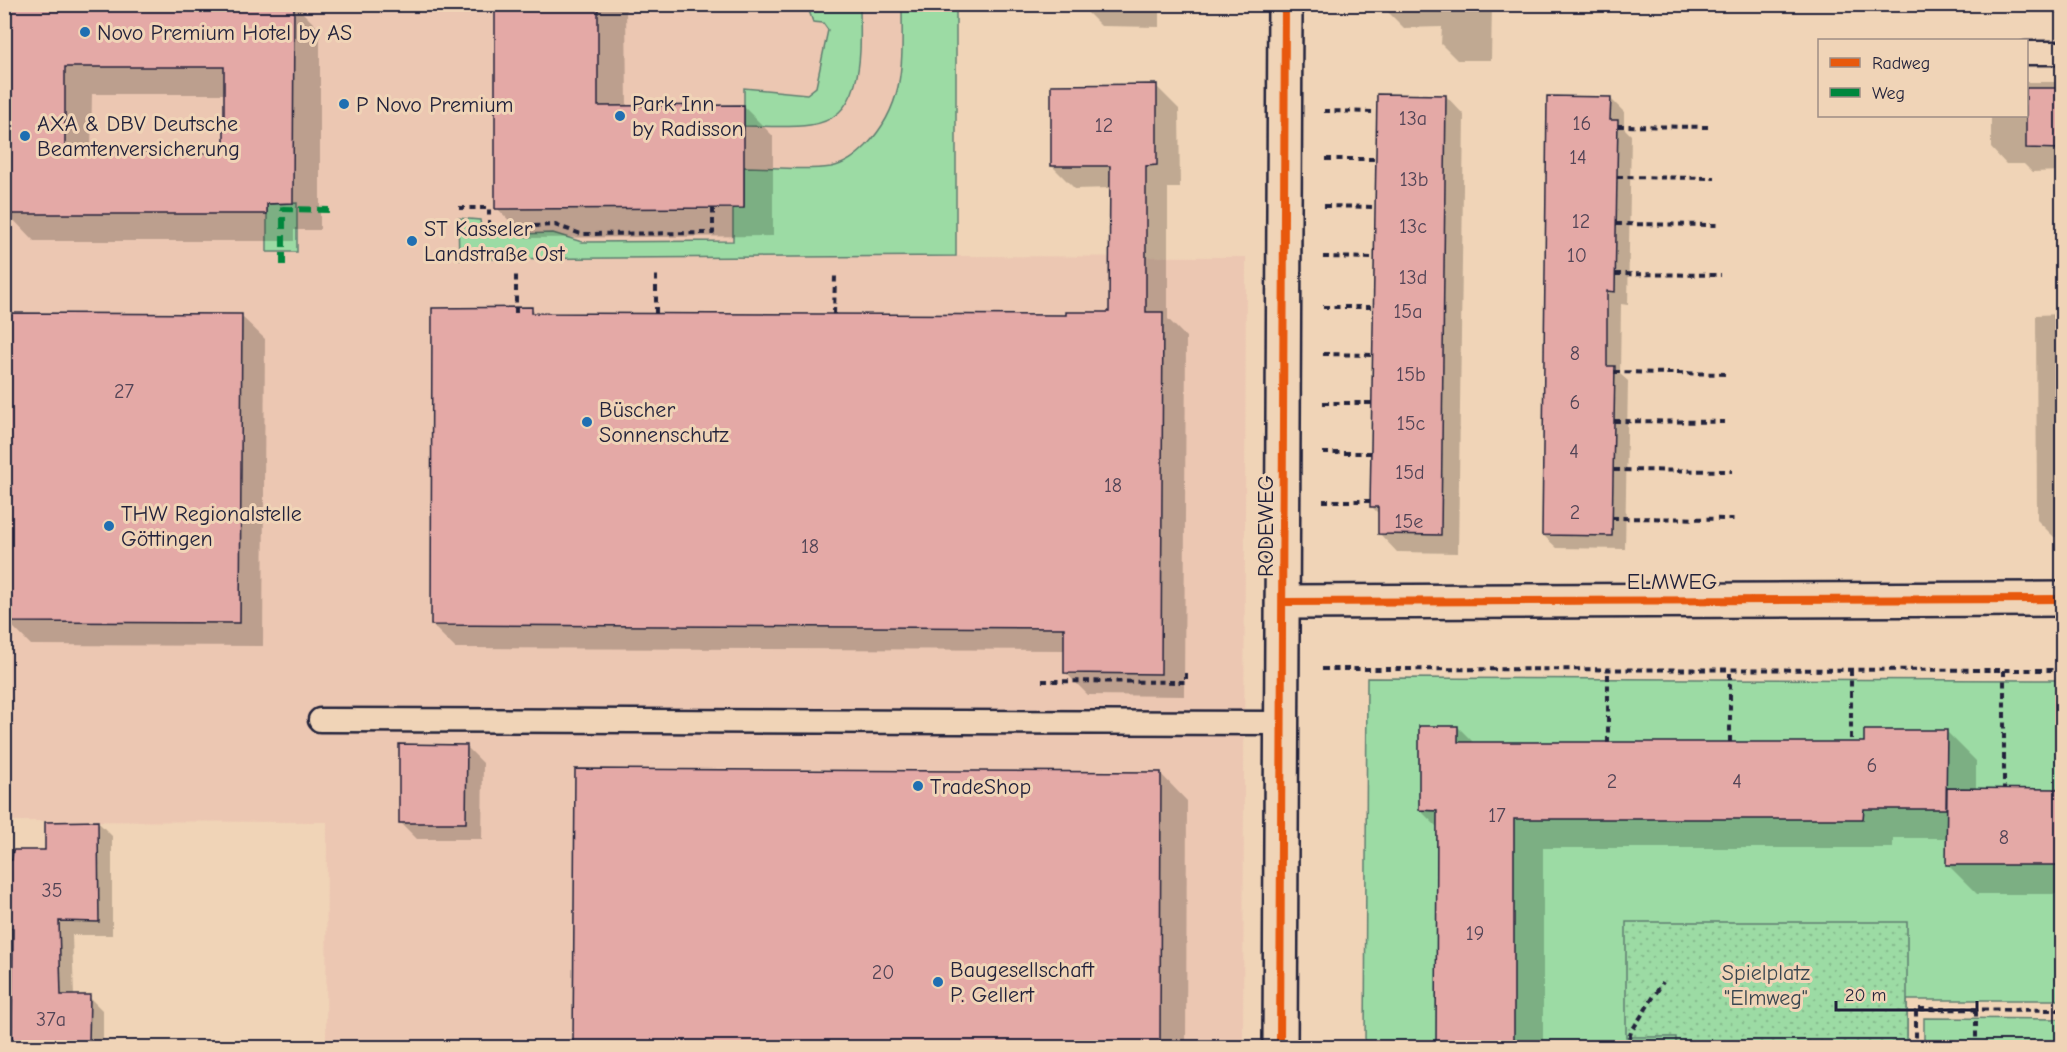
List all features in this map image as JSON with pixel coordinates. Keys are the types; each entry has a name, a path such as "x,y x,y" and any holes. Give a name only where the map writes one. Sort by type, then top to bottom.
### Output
{"street":[{"name":"RODEWEG","path":"1280,1047 1285,4"},
{"name":"ELMWEG","path":"1283,602 2062,599"}],"lane":[{"path":"2028,53 2062,53"},
{"path":"320,720 1282,723"}],"path":[{"path":"1284,111 1376,112"},
{"path":"1618,126 1711,127"},
{"path":"1284,158 1375,159"},
{"path":"1617,177 1715,178"},
{"path":"1284,206 1375,207"},
{"path":"459,208 489,208 489,228 555,225 581,234 603,234 713,233 713,207"},
{"path":"1616,224 1718,225"},
{"path":"1284,257 1374,258"},
{"path":"1615,274 1720,275"},
{"path":"516,275 516,313"},
{"path":"656,275 656,313"},
{"path":"834,314 835,276"},
{"path":"1284,354 1373,355"},
{"path":"1614,372 1727,374"},
{"path":"1284,403 1372,403"},
{"path":"1614,421 1729,422"},
{"path":"1614,470 1732,471"},
{"path":"1612,518 1735,519"},
{"path":"1282,669 2062,670"},
{"path":"1730,669 1730,742"},
{"path":"1608,670 1608,742"},
{"path":"1851,670 1851,742"},
{"path":"2004,670 2004,789"},
{"path":"1042,681 1186,682 1186,673"},
{"path":"1626,1047 1631,1032 1663,982"},
{"path":"1916,1047 1916,1009 2062,1010"},
{"path":"1976,1009 1976,1047"}],"shaded area":[{"path":"5,5 956,5 956,256 1246,257 1243,1047 326,1047 327,822 5,821"}],"green space":[{"path":"807,5 860,5 859,59 857,77 851,95 842,109 829,119 810,125 744,126 744,88 807,94 816,87 828,30 823,23 813,22"},
{"path":"902,5 956,5 956,256 459,259 458,218 480,220 482,235 553,233 582,242 733,241 733,208 744,207 744,167 810,169 836,166 858,153 879,130 889,113 899,80"},
{"path":"297,203 297,252 267,252 267,204"},
{"path":"1367,678 2062,680 2062,1000 1907,1000 1907,1047 1365,1048"},
{"name":"Spielplatz \"Elmweg\"","path":"1626,922 1907,922 1907,1047 1676,1048 1676,1037 1626,1037"},
{"path":"1924,1018 2062,1019 2062,1047 1924,1047"}],"building":[{"path":"6,4 294,4 293,203 267,204 267,214 5,214","holes":["65,67 224,67 224,153 65,152"]},
{"name":"Park Inn by Radisson","path":"495,4 598,4 598,106 744,105 744,208 495,209"},
{"path":"1157,84 1157,165 1146,166 1146,312 1163,312 1161,674 1064,673 1064,628 431,625 432,308 532,307 532,313 1066,315 1066,312 1109,312 1110,166 1051,166 1051,85"},
{"path":"2028,88 2062,88 2062,149 2026,148"},
{"path":"1377,94 1446,95 1441,535 1378,534 1378,507 1370,507"},
{"path":"1547,96 1611,97 1610,120 1618,120 1615,292 1607,291 1607,366 1615,366 1612,536 1542,535"},
{"path":"7,313 242,314 240,623 5,622"},
{"path":"1419,726 1458,726 1458,742 1864,742 1864,730 1947,730 1946,809 1864,809 1863,819 1514,819 1514,1047 1436,1047 1437,811 1419,810"},
{"path":"399,744 467,745 466,823 399,823"},
{"path":"575,769 1161,772 1160,1047 573,1047"},
{"path":"1947,788 2062,789 2062,865 1946,865"},
{"path":"98,821 99,922 59,921 61,995 90,995 89,1044 12,1047 13,928 5,928 5,860 12,860 13,850 45,850 45,822"}],"marked path":[{"path":"283,265 283,209 334,210"}],"cycle path":[{"path":"1280,1048 1285,4"},
{"path":"1283,602 2062,599"}],"place":[{"name":"Novo Premium Hotel by AS","path":"85,32"},
{"name":"P Novo Premium","path":"344,104"},
{"name":"Park Inn by Radisson","path":"620,116"},
{"name":"AXA & DBV Deutsche Beamtenversicherung","path":"25,136"},
{"name":"ST Kasseler Landstraße Ost","path":"412,241"},
{"name":"Büscher Sonnenschutz","path":"587,422"},
{"name":"THW Regionalstelle Göttingen","path":"109,526"},
{"name":"TradeShop","path":"918,786"},
{"name":"Baugesellschaft P. Gellert","path":"938,982"}]}
